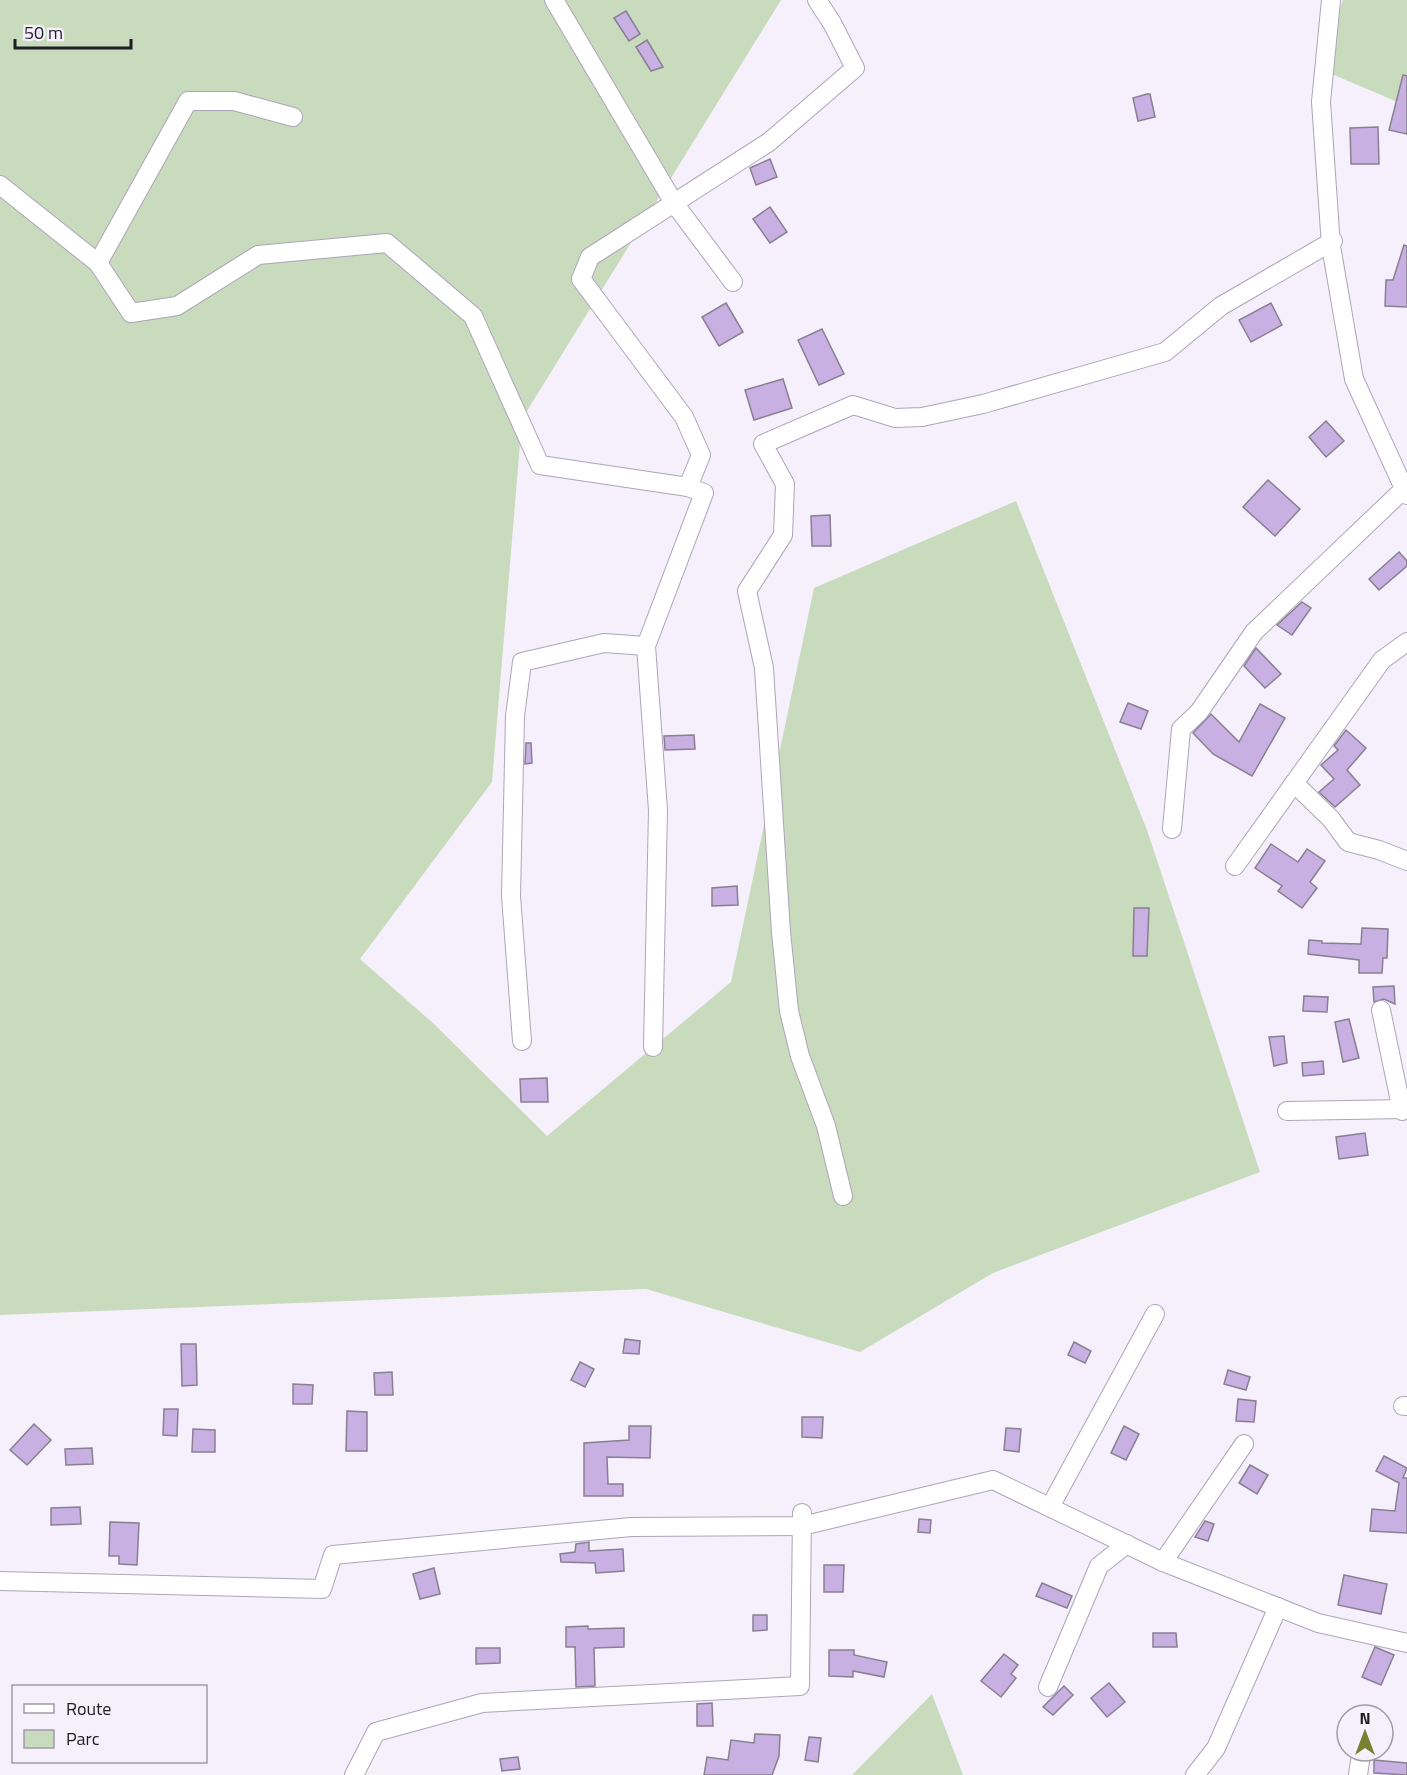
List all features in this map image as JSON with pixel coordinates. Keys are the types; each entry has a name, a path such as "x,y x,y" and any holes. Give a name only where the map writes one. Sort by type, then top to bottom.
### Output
{"street":[{"path":"554,0 674,203 733,282"},
{"path":"688,487 701,455 684,417 581,279 590,257 768,142 855,68 832,23 817,0"},
{"path":"1172,829 1181,729 1199,712 1254,632 1405,492 1354,379 1332,242 1321,102 1331,0"},
{"path":"98,263 188,101 234,101 293,117"},
{"path":"0,185 98,263 131,313 177,306 258,255 387,243 473,316 540,465 688,487 704,493 646,646 658,810 653,1047"},
{"path":"843,1196 826,1126 800,1056 789,1011 781,932 764,668 747,591 783,535 785,484 763,444 854,405 895,418 922,417 983,404 1165,352 1221,306 1332,242"},
{"path":"1235,866 1382,660 1407,642"},
{"path":"522,1041 511,896 515,716 522,663 604,643 646,646"},
{"path":"1294,783 1331,819 1348,842 1407,861"},
{"path":"1287,1111 1405,1110 1381,1010"},
{"path":"1050,1507 1155,1314"},
{"path":"1163,1562 1244,1444"},
{"path":"0,1581 322,1589 333,1555 631,1527 802,1519 993,1480 1163,1562 1318,1623 1407,1643"},
{"path":"354,1775 376,1732 482,1703 800,1686 802,1519"},
{"path":"1048,1687 1099,1566 1127,1545"},
{"path":"1195,1775 1216,1748 1278,1607"}],"green space":[{"path":"0,0 781,0 522,419 492,782 360,959 434,1024 547,1136 731,982 814,588 1016,501 1147,830 1260,1172 993,1273 860,1352 646,1289 0,1315"},
{"path":"1343,0 1407,0 1407,106 1320,69"},
{"path":"932,1694 963,1775 852,1775"}],"building":[{"path":"626,11 640,34 629,41 614,18"},
{"path":"647,40 663,67 651,71 636,47"},
{"path":"1403,75 1407,76 1407,134 1389,130"},
{"path":"1150,94 1155,117 1138,121 1133,98"},
{"path":"1378,127 1379,164 1351,164 1350,128"},
{"path":"770,159 777,177 756,185 750,168"},
{"path":"770,207 787,232 770,243 753,219"},
{"path":"1404,245 1407,246 1407,307 1385,306 1386,280 1393,280"},
{"path":"726,303 743,332 719,346 702,317"},
{"path":"1271,303 1282,325 1251,342 1239,320"},
{"path":"822,329 844,374 819,385 798,340"},
{"path":"783,379 792,408 754,420 745,390"},
{"path":"1326,421 1344,441 1326,457 1309,437"},
{"path":"1268,480 1300,509 1275,536 1243,507"},
{"path":"830,515 831,546 812,546 811,516"},
{"path":"1399,552 1407,561 1407,566 1379,590 1369,579"},
{"path":"1302,602 1311,608 1292,635 1277,625"},
{"path":"1256,648 1281,674 1265,688 1244,666"},
{"path":"1128,703 1148,711 1141,729 1120,722"},
{"path":"1260,704 1285,718 1252,776 1213,754 1193,733 1211,714 1239,742"},
{"path":"1346,730 1366,748 1347,770 1360,785 1335,807 1319,792 1334,779 1321,765 1338,750 1334,746"},
{"path":"694,735 695,749 665,750 664,736"},
{"path":"526,743 531,743 532,763 525,764"},
{"path":"1271,844 1298,862 1307,849 1325,861 1310,882 1317,888 1302,908 1278,891 1282,886 1255,868"},
{"path":"737,886 738,905 712,906 712,888"},
{"path":"1134,908 1149,908 1147,956 1133,956"},
{"path":"1362,928 1388,929 1387,958 1383,958 1382,973 1359,973 1359,960 1308,954 1309,940 1322,941 1322,943 1361,944"},
{"path":"1394,986 1395,1004 1384,999 1374,1002 1373,987"},
{"path":"1304,996 1328,997 1327,1012 1303,1011"},
{"path":"1349,1019 1359,1058 1343,1062 1335,1022"},
{"path":"1284,1036 1287,1063 1274,1066 1269,1037"},
{"path":"1323,1061 1324,1074 1303,1076 1302,1063"},
{"path":"547,1078 548,1102 521,1102 520,1079"},
{"path":"1365,1133 1368,1155 1339,1159 1336,1137"},
{"path":"625,1339 640,1341 639,1354 623,1353"},
{"path":"1074,1342 1091,1351 1085,1363 1068,1355"},
{"path":"181,1344 196,1344 197,1385 182,1386"},
{"path":"580,1362 594,1369 585,1387 571,1380"},
{"path":"1228,1370 1250,1377 1246,1390 1224,1384"},
{"path":"392,1372 393,1395 375,1395 374,1373"},
{"path":"293,1384 313,1385 312,1404 293,1404"},
{"path":"1238,1399 1256,1401 1254,1422 1236,1421"},
{"path":"164,1409 178,1409 177,1436 163,1435"},
{"path":"347,1411 367,1412 367,1451 346,1451"},
{"path":"802,1417 823,1417 822,1438 802,1437"},
{"path":"34,1424 51,1440 27,1465 10,1450"},
{"path":"629,1426 651,1426 650,1458 607,1457 608,1484 623,1484 623,1496 584,1496 584,1443 629,1440"},
{"path":"1124,1426 1139,1434 1126,1460 1111,1453"},
{"path":"1006,1428 1021,1429 1019,1452 1004,1450"},
{"path":"193,1429 215,1430 215,1452 192,1452"},
{"path":"92,1448 93,1464 66,1465 65,1449"},
{"path":"1384,1456 1407,1468 1403,1478 1407,1478 1407,1533 1370,1531 1372,1509 1395,1511 1399,1483 1376,1471"},
{"path":"1250,1465 1268,1475 1257,1494 1239,1483"},
{"path":"80,1507 81,1524 51,1525 51,1508"},
{"path":"919,1519 931,1520 930,1533 918,1532"},
{"path":"1205,1521 1214,1524 1208,1541 1195,1537"},
{"path":"110,1522 139,1523 137,1565 119,1564 119,1556 109,1556"},
{"path":"589,1542 589,1551 623,1549 624,1571 596,1573 595,1563 561,1562 560,1554 575,1552 576,1544"},
{"path":"824,1565 844,1565 843,1592 824,1592"},
{"path":"434,1568 440,1594 420,1599 413,1574"},
{"path":"1344,1575 1387,1584 1381,1614 1338,1605"},
{"path":"1042,1583 1072,1596 1067,1608 1036,1596"},
{"path":"753,1615 767,1615 767,1630 753,1631"},
{"path":"588,1626 588,1629 624,1628 624,1647 594,1648 595,1686 576,1687 575,1647 566,1647 566,1627"},
{"path":"1153,1633 1176,1633 1177,1647 1153,1647"},
{"path":"1375,1647 1394,1655 1381,1685 1362,1677"},
{"path":"476,1648 500,1648 500,1663 476,1664"},
{"path":"829,1650 854,1650 854,1655 887,1662 884,1677 853,1671 853,1677 829,1676"},
{"path":"1004,1654 1018,1665 1011,1674 1016,1678 1001,1697 981,1681"},
{"path":"1109,1683 1125,1702 1107,1717 1091,1698"},
{"path":"1064,1686 1073,1695 1053,1715 1043,1707"},
{"path":"712,1703 713,1726 697,1726 697,1704"},
{"path":"755,1734 780,1735 779,1756 772,1775 704,1775 707,1757 728,1760 731,1740 754,1743"},
{"path":"809,1737 821,1738 818,1762 805,1760"},
{"path":"518,1757 520,1769 502,1771 500,1759"},
{"path":"1374,1763 1407,1763 1407,1775 1374,1773"}]}
